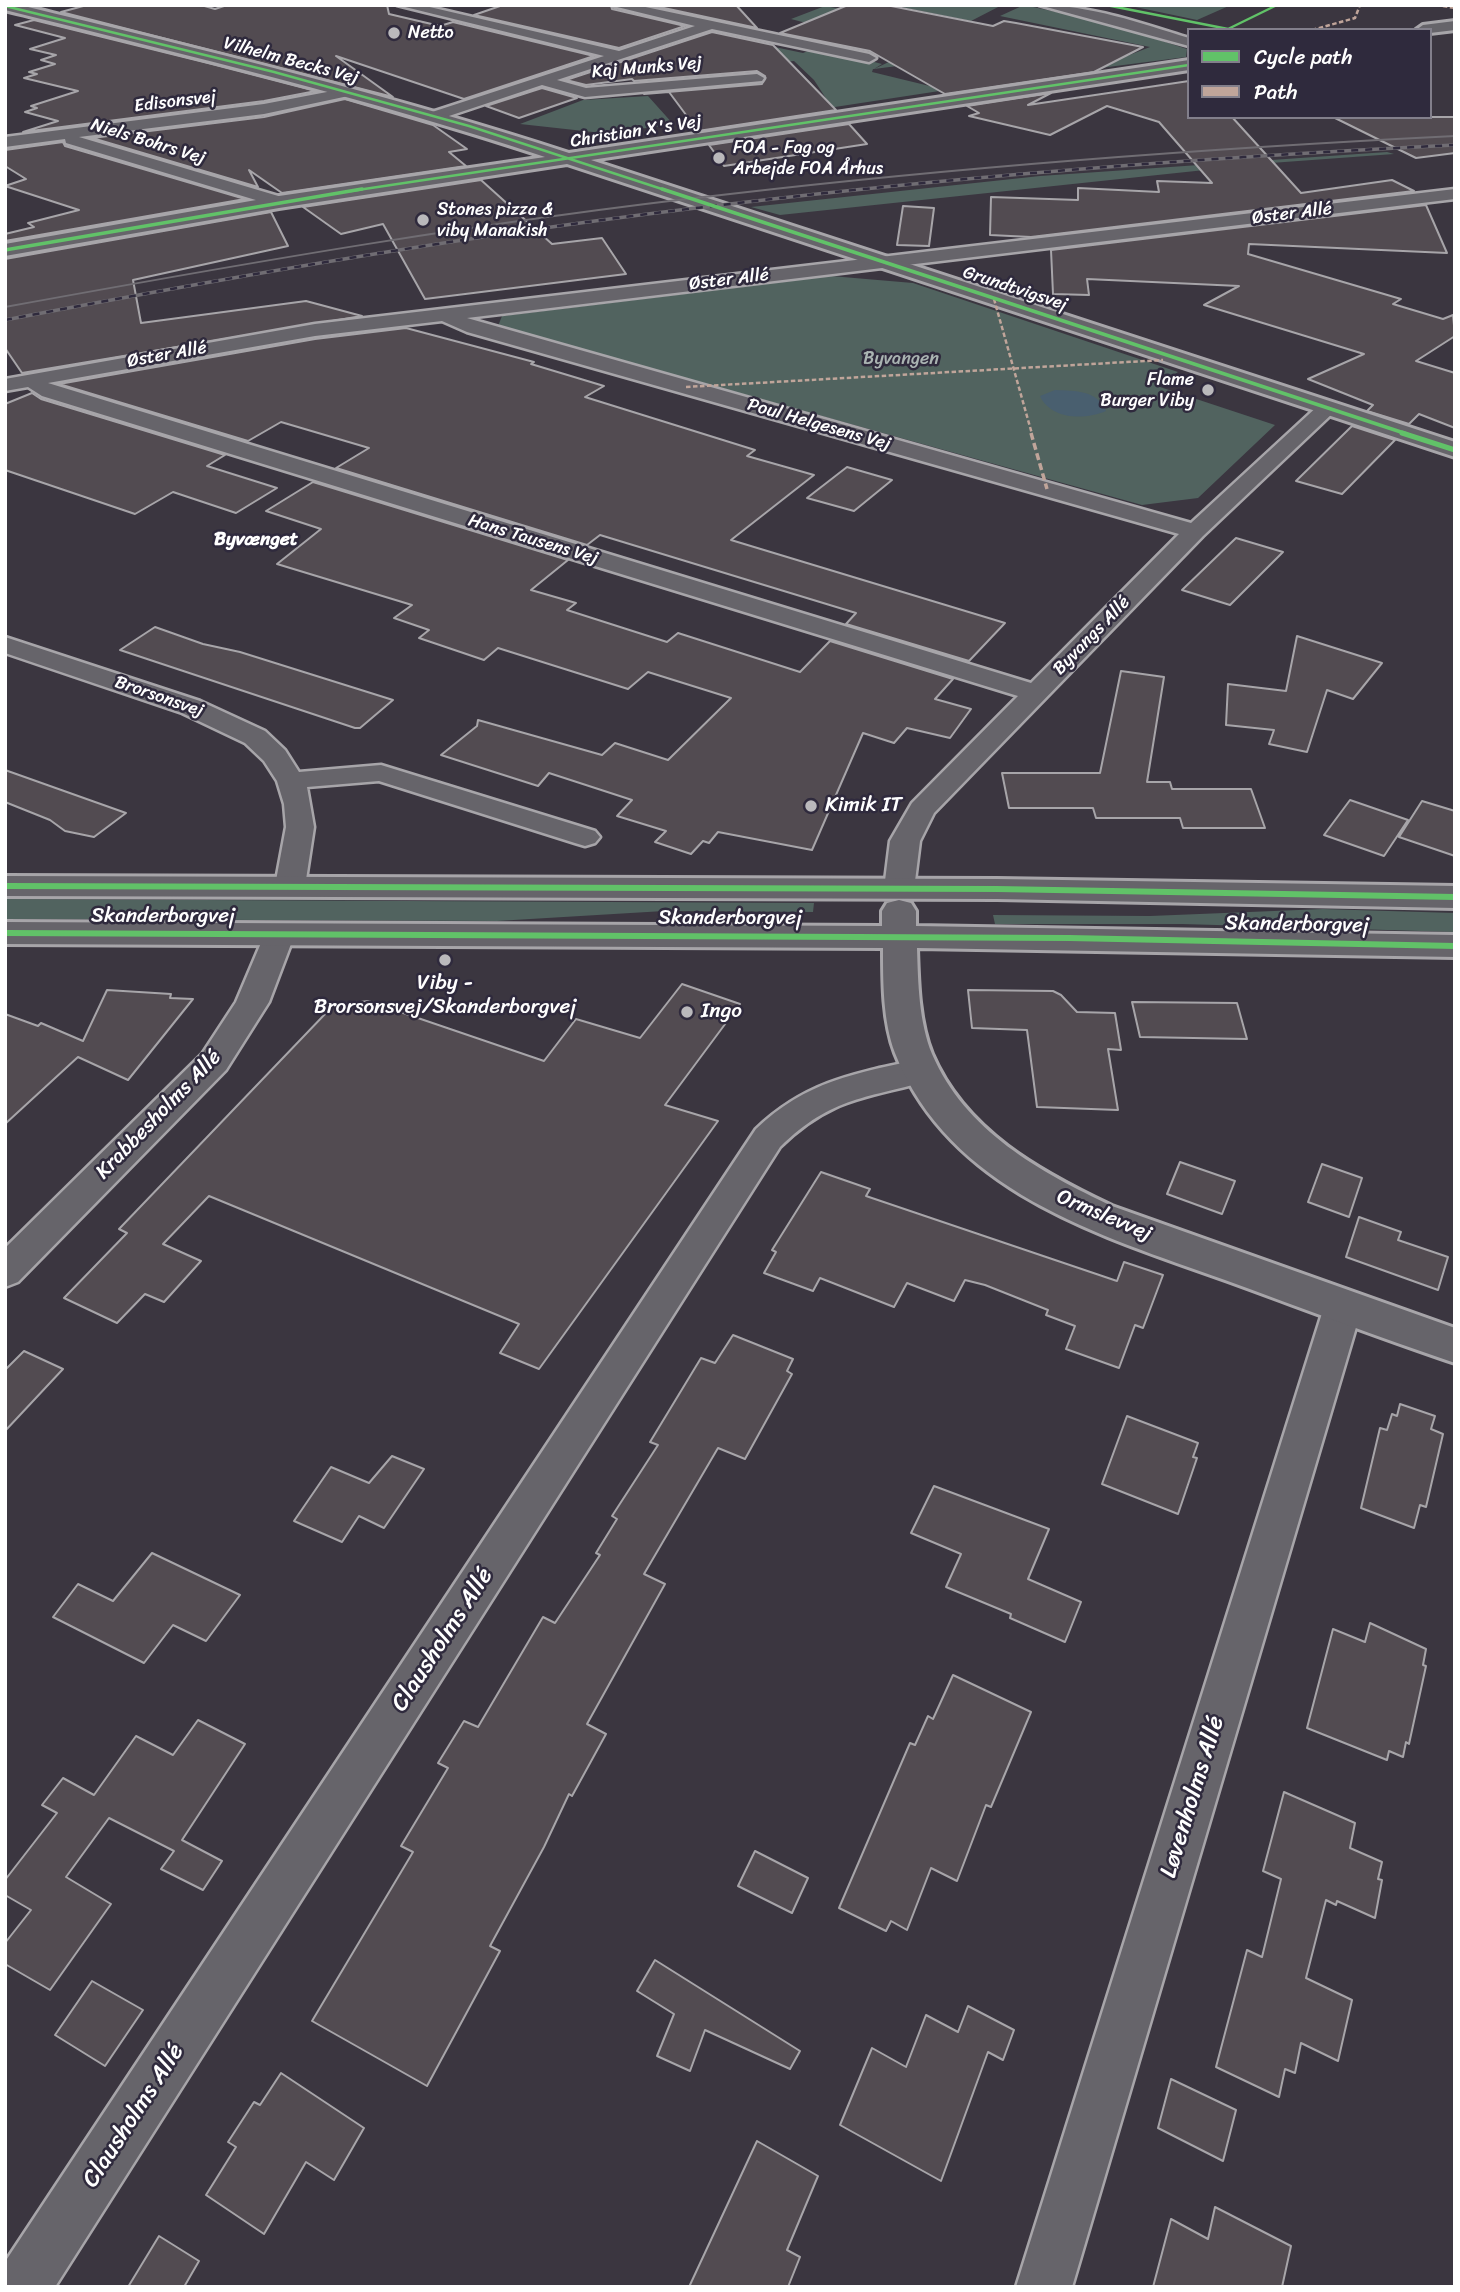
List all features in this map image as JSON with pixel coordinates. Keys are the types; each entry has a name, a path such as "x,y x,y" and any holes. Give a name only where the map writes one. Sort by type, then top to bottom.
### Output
{"street":[{"name":"Kaj Munks Vej","path":"403,5 620,55"},
{"path":"1045,5 1114,20 1187,42"},
{"name":"Vilhelm Becks Vej","path":"5,6 348,92 566,158"},
{"name":"Kaj Munks Vej","path":"620,6 869,58"},
{"name":"Kaj Munks Vej","path":"434,116 710,25"},
{"path":"1432,29 1452,27"},
{"name":"Christian X's Vej","path":"5,250 279,202 1187,65"},
{"name":"Kaj Munks Vej","path":"542,81 585,93 757,78"},
{"name":"Edisonsvej","path":"5,142 251,111 348,92"},
{"name":"Niels Bohrs Vej","path":"19,124 279,202"},
{"name":"Grundtvigsvej","path":"566,158 1455,450"},
{"name":"Øster Allé","path":"5,385 315,330 1455,194"},
{"name":"Poul Helgesens Vej","path":"445,314 474,328 1195,531"},
{"name":"Hans Tausens Vej","path":"34,379 38,386 49,392 1036,693"},
{"name":"Byvangs Allé","path":"899,889 905,841 922,809 1195,531 1327,408"},
{"name":"Brorsonsvej","path":"5,645 230,723 255,737 275,756 291,781 300,827 290,886"},
{"path":"291,781 334,775 381,773 403,777 585,837"},
{"name":"Skanderborgvej","path":"5,886 899,889 1455,897"},
{"path":"899,889 900,937"},
{"name":"Skanderborgvej","path":"5,933 900,937 1455,946"},
{"name":"Krabbesholms Allé","path":"5,1272 214,1062 245,1019 260,990 279,936"},
{"name":"Ormslevvej","path":"900,937 906,1011 913,1051 922,1071 945,1108 967,1134 1030,1181 1074,1206 1112,1222 1455,1346"},
{"name":"Clausholms Allé","path":"22,2287 768,1138 789,1115 825,1094 922,1071"},
{"name":"Løvenholms Allé","path":"1044,2287 1343,1307"}],"green space":[{"path":"891,5 1002,5 971,21"},
{"path":"1024,5 1107,23 1187,49 1186,57 1022,78 983,55 874,69 912,51 791,19 825,6 954,31 1096,53 1127,56 1150,47 1000,16"},
{"path":"1126,5 1231,5 1197,20"},
{"path":"746,41 803,53 817,47 882,64 872,72 946,90 691,129 686,124 734,119 703,88 669,88 757,78 785,111 831,106 814,80 794,61 749,65 736,72 738,74 633,84 732,49"},
{"path":"648,96 674,125 602,133 520,124 583,100"},
{"path":"1387,152 1394,154 1271,163 780,215 751,207 1040,176"},
{"name":"Byvangen","path":"831,276 913,283 1178,372 1157,386 1275,425 1198,498 1142,505 498,326 502,316"},
{"path":"5,899 814,903 813,912 664,911 497,921 5,919"},
{"path":"1323,909 1455,913 1455,932 1182,924 995,924 993,915 1150,916"}],"water":[{"path":"1055,390 1091,395 1106,411 1079,417 1060,414 1045,404 1040,396"}],"building":[{"path":"87,5 201,5 215,9 227,5 387,5 389,14 440,26 453,22 594,56 464,99 336,56 393,97 61,12"},
{"path":"503,5 611,5 612,9 685,26 619,48 474,15"},
{"path":"650,5 736,5 757,28"},
{"path":"848,5 886,5 993,26 1004,21 1143,47 1094,72 945,94 870,51 780,33"},
{"path":"34,20 316,91 264,101 23,132 58,121 25,112 37,108 31,106 78,91 24,78 37,74 29,72 55,64 41,60 56,55 30,49 65,38 15,25"},
{"path":"712,32 773,45 836,110 698,131 669,92 644,94 762,84 765,76 757,71 634,81 632,79 586,85 566,80"},
{"path":"1187,81 1187,119 1234,119 1301,193 1392,180 1414,191 1031,237 990,235 991,197 1078,200 1078,188 1159,192 1157,181 1212,183 1159,122 1107,106 1050,135 969,116 979,113 967,106 1051,93 1028,105"},
{"path":"542,88 577,98 519,118 486,106"},
{"path":"345,99 433,125 467,149 449,152 466,166 282,193 249,170 258,187 92,138 264,117"},
{"path":"1455,117 1455,153 1416,158 1337,119"},
{"path":"849,124 867,144 724,166 709,145"},
{"path":"63,142 65,146 245,199 5,241 5,234 34,227 28,223 79,210 5,186 26,179 5,166 5,150"},
{"path":"481,180 552,244 602,238 626,274 425,299 383,224 341,234 303,207"},
{"path":"1426,205 1447,253 1249,244 1248,254 1401,299 1393,304 1443,319 1453,315 1455,336 1416,361 1455,373 1455,428 1419,414 1409,424 1367,411 1373,405 1308,379 1364,354 1204,305 1239,286 1087,279 1089,295 1053,294 1051,250"},
{"path":"903,206 934,208 929,246 897,245"},
{"path":"271,212 288,246 133,280 141,323 306,301 362,316 22,373 5,348 5,259"},
{"path":"406,328 534,362 531,364 604,386 585,397 755,450 747,456 814,475 731,540 1005,623 969,661 846,624 856,613 600,535 587,545 336,468 369,448 281,422 248,441 59,384 315,339"},
{"path":"32,393 41,399 225,455 207,466 277,488 236,513 173,492 135,514 5,470 5,404"},
{"path":"1352,426 1395,440 1342,494 1296,481"},
{"path":"847,467 892,480 854,511 807,498"},
{"path":"313,482 568,560 531,590 576,603 567,610 667,642 678,633 800,672 830,641 953,679 935,699 971,709 950,738 907,728 894,743 863,733 812,850 718,832 709,843 703,841 691,854 655,842 666,831 617,816 632,800 549,773 538,786 441,755 477,726 478,720 602,755 615,743 668,760 731,698 648,672 628,689 498,648 484,660 419,638 429,630 394,618 412,605 277,564 321,529 266,511"},
{"path":"1236,538 1283,552 1230,605 1182,590"},
{"path":"155,627 203,644 240,652 393,700 360,728 355,728 120,650"},
{"path":"1297,636 1382,663 1353,699 1327,690 1307,752 1269,744 1274,730 1226,725 1228,684 1286,691"},
{"path":"1121,671 1164,677 1147,782 1170,782 1172,789 1251,789 1265,828 1183,828 1180,818 1096,818 1093,808 1009,808 1002,773 1100,773"},
{"path":"5,770 126,813 94,837 65,831 50,820 5,802"},
{"path":"1350,800 1408,820 1384,856 1324,835"},
{"path":"1422,801 1455,811 1455,856 1399,837"},
{"path":"682,984 740,1004 665,1105 718,1121 539,1369 500,1353 519,1324 209,1196 163,1244 201,1261 164,1302 145,1294 117,1323 64,1298 127,1233 119,1229 326,1013 337,1005 368,1001 544,1061 576,1019 640,1038"},
{"path":"107,990 171,994 170,998 193,999 128,1080 78,1057 5,1124 5,1014 38,1026 41,1023 83,1041"},
{"path":"968,990 1053,991 1061,995 1077,1012 1115,1013 1121,1050 1108,1049 1118,1110 1037,1107 1027,1030 972,1028"},
{"path":"1132,1002 1237,1003 1247,1039 1140,1037"},
{"path":"1180,1162 1235,1181 1222,1214 1167,1194"},
{"path":"1322,1164 1362,1178 1349,1217 1308,1202"},
{"path":"821,1172 870,1189 866,1196 1117,1281 1124,1262 1163,1275 1143,1328 1135,1325 1119,1368 1066,1349 1075,1326 1046,1315 1048,1310 985,1285 965,1280 954,1301 907,1283 894,1307 820,1278 813,1291 764,1273 776,1252 772,1250"},
{"path":"1359,1217 1401,1232 1398,1240 1448,1257 1438,1290 1346,1257"},
{"path":"733,1335 793,1359 787,1371 792,1374 745,1459 718,1448 644,1574 665,1584 587,1724 606,1734 572,1796 569,1794 544,1847 490,1946 500,1951 427,2086 312,2021 413,1852 401,1846 448,1768 438,1763 464,1721 478,1727 543,1617 555,1623 600,1555 596,1553 617,1519 612,1516 658,1445 650,1442 701,1358 715,1363"},
{"path":"24,1351 63,1369 5,1431 5,1370"},
{"path":"1400,1404 1435,1416 1431,1429 1443,1434 1426,1507 1420,1505 1414,1528 1361,1508 1380,1428 1387,1430 1392,1414 1397,1416"},
{"path":"1127,1416 1198,1443 1193,1457 1197,1458 1178,1514 1102,1484"},
{"path":"392,1456 424,1469 384,1528 359,1516 342,1542 294,1521 331,1467 369,1483"},
{"path":"934,1486 1049,1529 1028,1579 1081,1602 1065,1642 1010,1618 1011,1614 946,1587 961,1554 911,1533"},
{"path":"152,1553 240,1595 206,1641 173,1625 144,1663 53,1617 78,1584 113,1601"},
{"path":"1370,1623 1426,1649 1423,1665 1426,1666 1409,1744 1406,1742 1403,1757 1389,1751 1387,1760 1307,1728 1333,1629 1365,1642"},
{"path":"953,1675 1031,1712 991,1807 986,1805 957,1881 931,1868 907,1930 891,1921 886,1931 839,1908 910,1743 915,1745 928,1716 933,1719"},
{"path":"198,1720 245,1744 182,1840 222,1861 203,1890 161,1869 174,1851 109,1818 66,1877 111,1904 50,1990 5,1964 5,1943 31,1910 5,1895 5,1880 57,1813 42,1805 63,1778 94,1795 136,1736 173,1755"},
{"path":"1284,1792 1355,1823 1350,1848 1382,1862 1378,1879 1382,1880 1375,1918 1337,1901 1336,1905 1326,1900 1306,1978 1352,2000 1338,2061 1301,2043 1295,2073 1285,2069 1279,2097 1216,2067 1247,1950 1262,1957 1281,1879 1263,1871"},
{"path":"755,1851 808,1878 792,1913 738,1886"},
{"path":"655,1960 800,2051 790,2069 705,2030 690,2071 657,2056 674,2014 637,1991"},
{"path":"92,1981 143,2010 105,2066 55,2035"},
{"path":"968,2006 1014,2030 1003,2060 988,2052 941,2181 840,2125 872,2048 906,2067 926,2015 958,2032"},
{"path":"281,2073 364,2128 334,2180 306,2162 264,2234 206,2195 236,2147 228,2142 254,2102 260,2105"},
{"path":"1171,2079 1236,2110 1223,2161 1158,2128"},
{"path":"757,2141 818,2176 787,2250 800,2257 788,2287 689,2287"},
{"path":"1215,2207 1291,2246 1282,2287 1153,2287 1171,2219 1208,2239"},
{"path":"159,2236 199,2261 184,2287 128,2287"}],"tram line":[{"path":"5,307 367,244 730,194 1092,159 1455,136"}],"railway":[{"path":"5,320 367,255 548,227 730,204 1092,168 1455,145"}],"marked path":[{"path":"1319,28 1355,18 1360,5"},
{"path":"1436,5 1455,8"},
{"path":"994,299 1047,489"},
{"path":"686,387 1163,360"}],"cycle path":[{"path":"1106,5 1223,28"},
{"path":"1229,28 1277,5"},
{"path":"5,6 274,72 469,126 1455,450"},
{"path":"5,250 279,202 1187,65"},
{"path":"5,886 997,889 1455,897"},
{"path":"5,933 1069,938 1455,946"}],"place":[{"name":"Netto","path":"394,33"},
{"name":"FOA - Fag og Arbejde FOA Århus","path":"719,158"},
{"name":"Stones pizza & viby Manakish","path":"423,220"},
{"name":"Flame Burger Viby","path":"1208,390"},
{"name":"Kimik IT","path":"811,806"},
{"name":"Viby - Brorsonsvej/Skanderborgvej","path":"445,960"},
{"name":"Ingo","path":"687,1012"}],"district":[{"name":"Byvænget","path":"256,540"}]}
